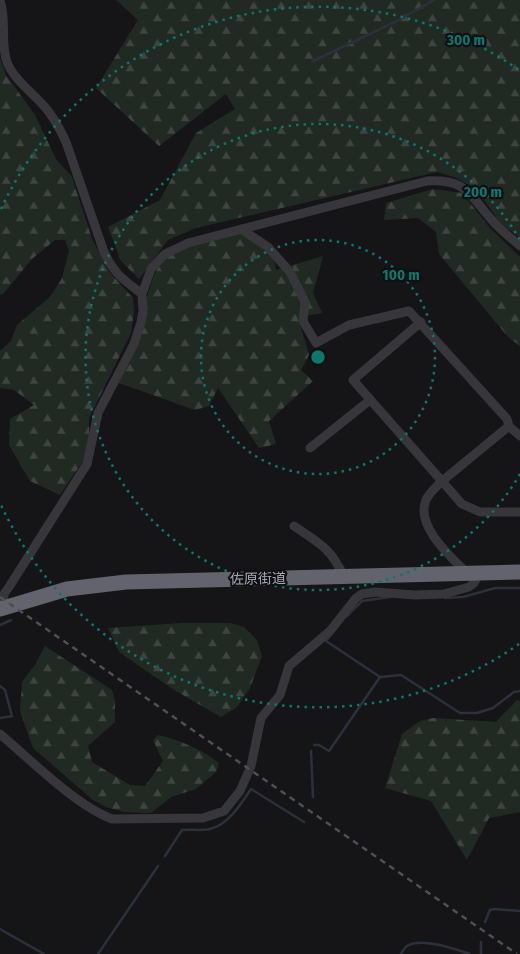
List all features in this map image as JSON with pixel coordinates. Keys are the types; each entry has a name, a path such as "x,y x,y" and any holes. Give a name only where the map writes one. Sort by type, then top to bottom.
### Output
{"highway":[{"name":"佐原街道","path":"1,609 67,589 126,582 520,572"}],"street":[{"path":"0,1 4,18 3,50 6,61 13,73 46,107 60,130 110,265 120,278 142,294"},
{"path":"1,609 4,594 8,587 36,547 62,501 87,464 98,413 134,344 143,312 142,294 151,269 165,254 188,243 427,181 440,180 450,181 467,190 496,226 520,246"},
{"path":"241,229 268,247 290,272 305,302 303,322 316,343 349,325 409,311 421,322 520,436"},
{"path":"421,322 353,380 456,499 470,509 486,513 520,512"},
{"path":"310,448 370,400"},
{"path":"0,734 68,792 100,814 112,818 203,818 224,811 244,782 251,766 261,718 280,695 289,666 330,631 356,598 362,594 375,592 415,595 444,594 469,587 474,583 474,574 447,552 428,528 424,519 426,500 431,491 441,482 510,426"},
{"path":"294,526 326,548 336,560 344,577"},
{"path":"0,581 8,587"}],"green space":[{"path":"116,0 520,0 520,238 500,223 478,191 457,178 437,172 196,228 168,240 139,279 121,261 108,227 160,200 196,133 235,109 226,94 159,146 96,88 138,20"},
{"path":"0,58 6,75 35,115 56,159 72,177 92,239 110,273 133,298 134,312 131,333 89,418 89,441 83,461 60,495 30,481 9,445 10,419 34,405 14,390 0,388 0,351 11,341 17,325 51,296 62,278 69,251 65,240 55,240 32,259 3,294 0,295"},
{"path":"433,189 462,193 490,228 520,257 520,346 508,337 439,254 436,232 418,218 384,220 386,203"},
{"path":"242,233 273,252 276,270 323,256 313,293 322,313 298,317 309,355 301,370 313,381 269,421 276,444 259,448 218,388 209,406 195,410 119,383 154,275 163,259 189,243"},
{"path":"181,623 230,623 244,627 257,640 262,656 250,688 237,707 221,717 174,690 119,652 108,628"},
{"path":"45,646 112,690 115,702 115,722 88,746 92,762 130,785 145,786 163,761 153,740 158,735 205,753 219,763 216,772 196,789 171,797 151,813 124,812 106,807 93,800 33,748 20,711 22,682 35,665"},
{"path":"517,700 520,701 520,812 489,818 467,860 431,801 385,788 402,734 420,721 433,718 496,722"}],"waterway":[{"path":"313,61 397,21 434,0"},
{"path":"445,598 463,597 495,588 520,588"},
{"path":"347,616 362,601 390,597"},
{"path":"0,625 11,620"},
{"path":"314,745 319,745 329,751 380,677 326,641 331,635"},
{"path":"380,677 401,675 460,713 477,713 493,708 514,692 520,691"},
{"path":"0,686 5,690 12,716 0,718"},
{"path":"311,751 313,797"},
{"path":"165,856 182,830 207,830 223,823 234,813 251,789 304,822"},
{"path":"98,954 158,866"},
{"path":"485,922 490,910 520,911"},
{"path":"0,929 44,954"},
{"path":"481,942 481,954"},
{"path":"401,954 404,949 415,943 431,943 470,954"}],"railway":[{"path":"0,597 517,954"}]}
